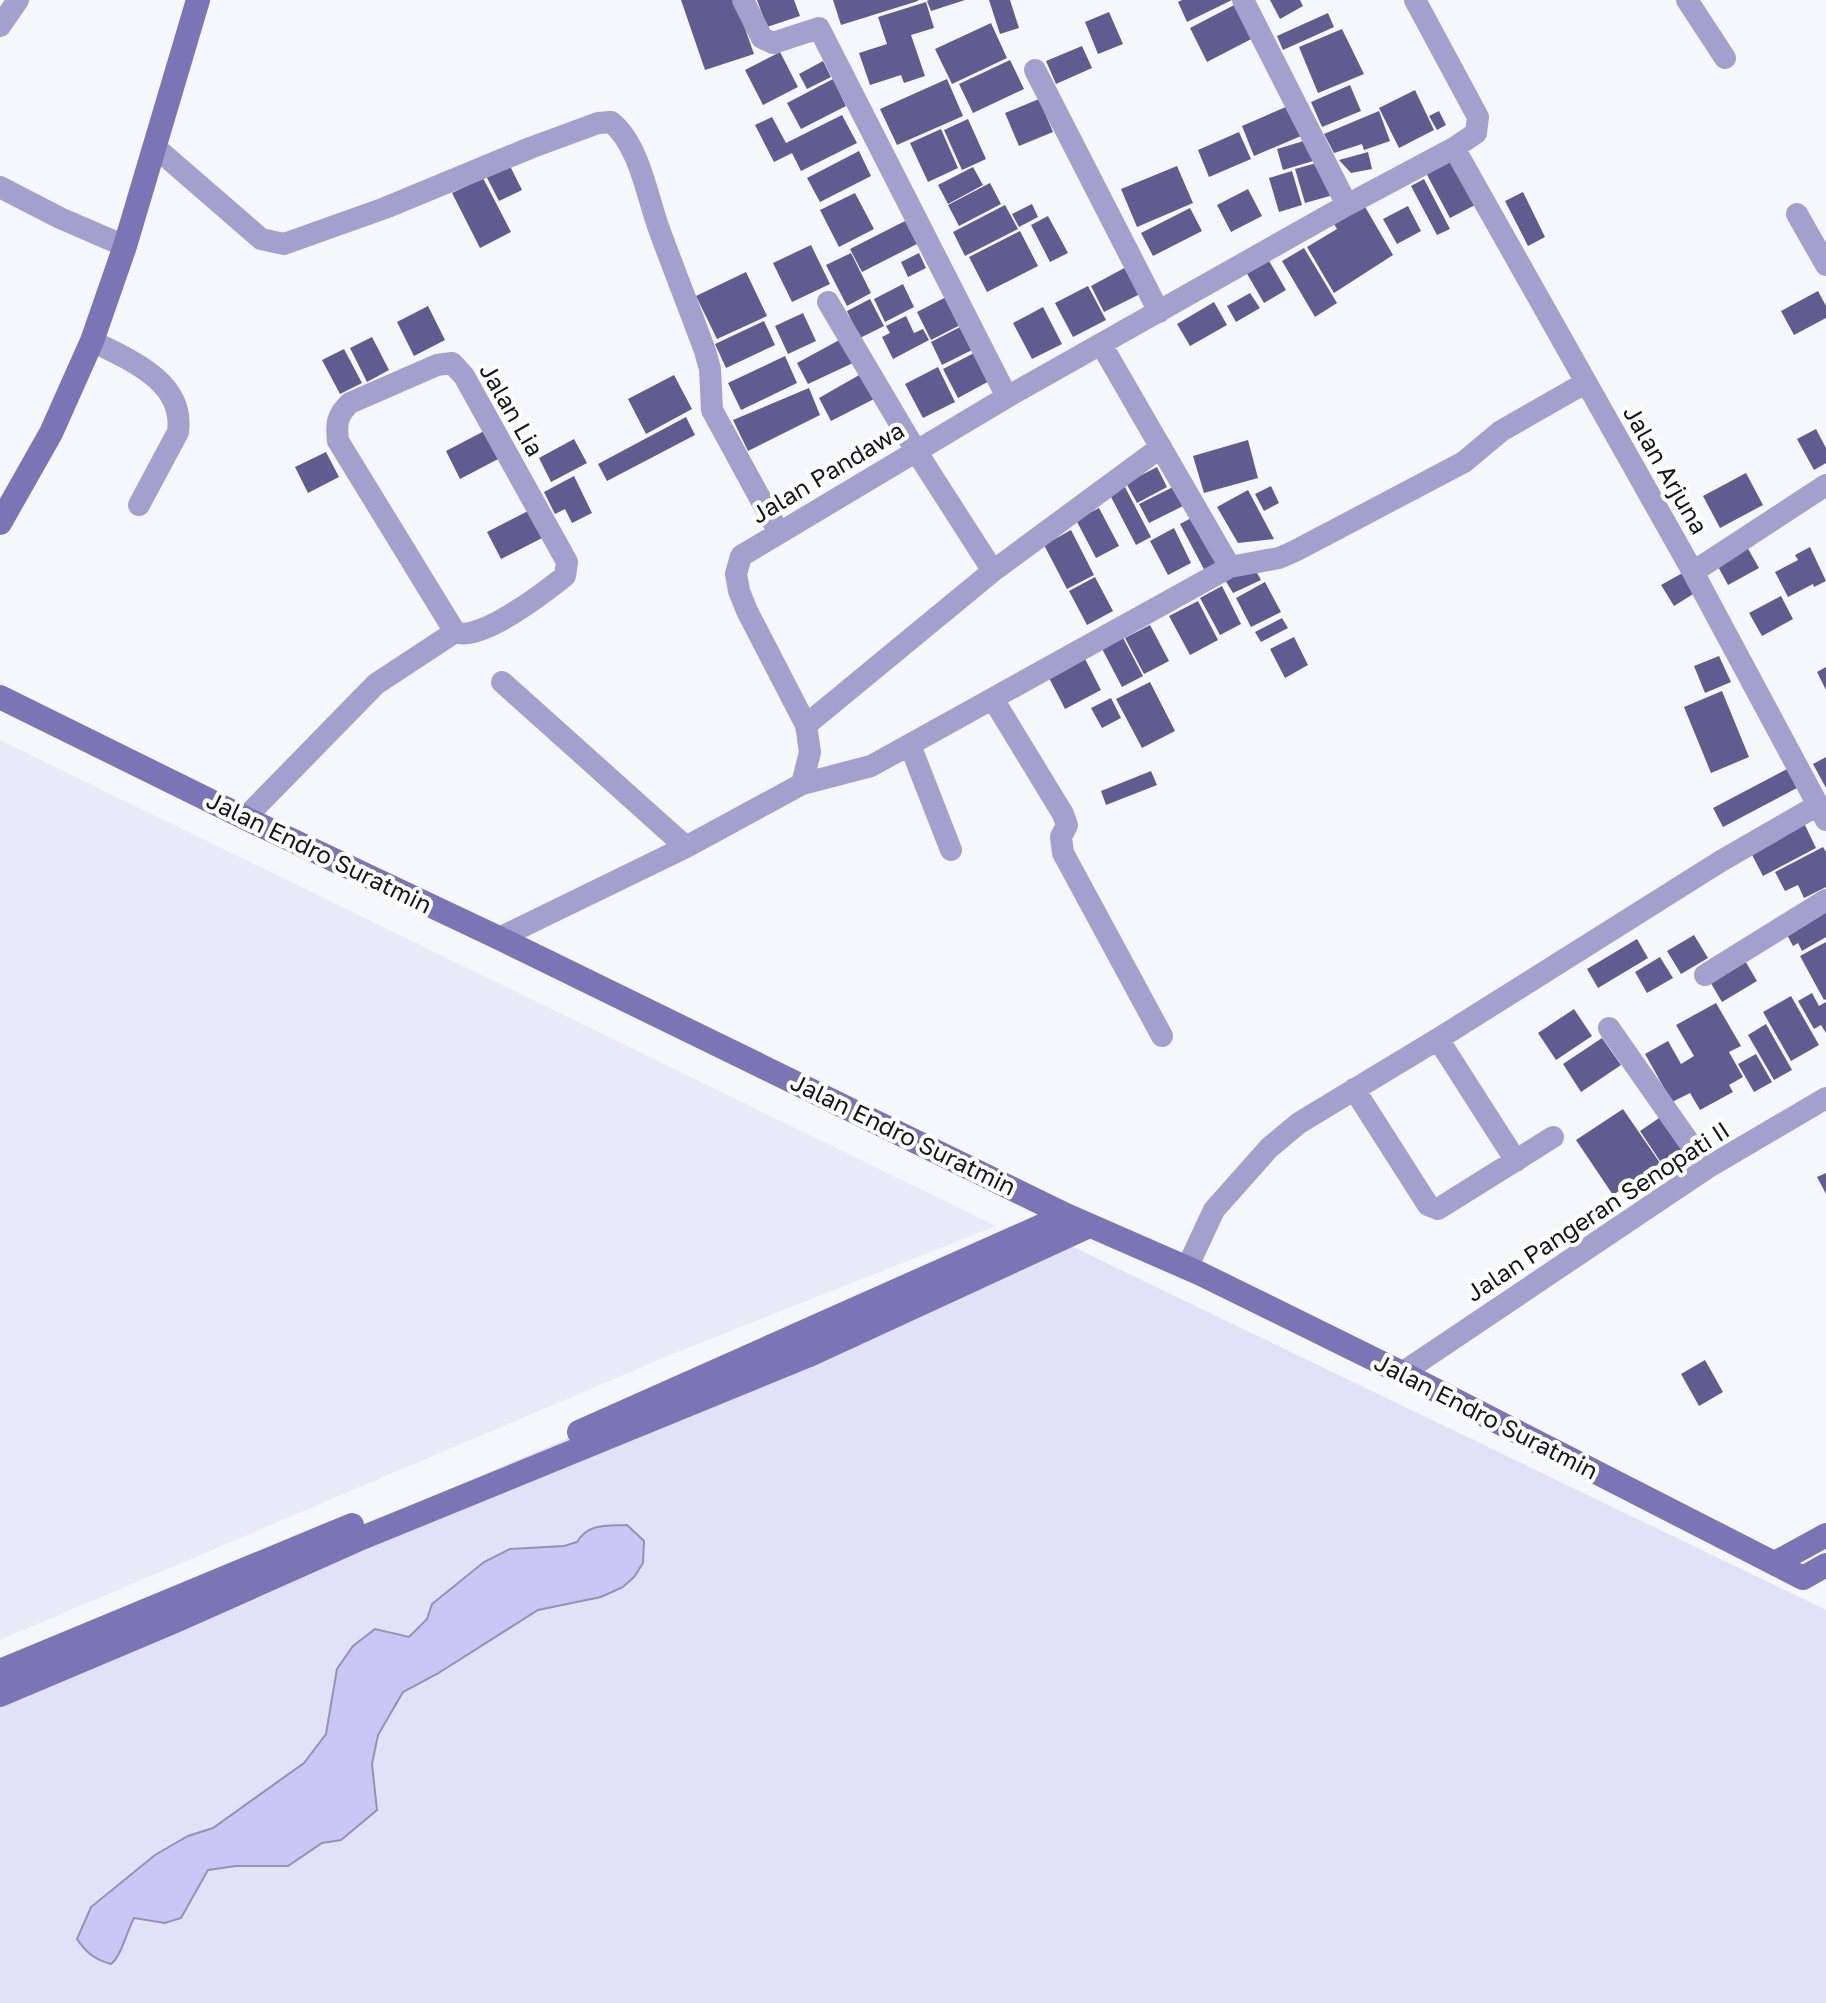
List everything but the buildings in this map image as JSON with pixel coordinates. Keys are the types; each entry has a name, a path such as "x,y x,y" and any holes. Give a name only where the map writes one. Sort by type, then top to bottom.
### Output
{"street":[{"path":"0,26 18,0"},
{"path":"0,523 51,433 92,341 125,246 198,0"},
{"path":"743,0 762,38 767,41 773,43 819,28 1007,397"},
{"path":"1243,0 1347,205"},
{"path":"1415,0 1478,117 1476,133 1454,148"},
{"path":"1687,0 1725,58"},
{"path":"1035,70 1159,312"},
{"path":"155,147 261,239 284,244 385,208 530,148 598,123 611,122 638,163 705,351 710,369 712,410 779,533"},
{"name":"Jalan Pandawa","path":"802,784 810,752 806,725 747,611 736,574 741,556 1007,397 1454,148"},
{"name":"Jalan Arjuna","path":"1454,148 1693,572 1822,813"},
{"path":"0,187 60,218 125,246"},
{"path":"1797,214 1826,265"},
{"path":"828,302 916,451 993,571"},
{"path":"92,341 147,369 168,390 177,406 180,418 178,432 139,505"},
{"path":"1101,344 1230,567"},
{"name":"Jalan Lia","path":"452,363 464,376 567,562 568,570 565,576 538,596 482,630 462,635 455,632 338,441 336,424 340,412 350,403 437,365 452,363"},
{"path":"499,938 686,847 802,784 871,766 1230,567 1279,558 1295,551 1464,462 1501,431 1585,383"},
{"path":"806,725 993,571 1161,447"},
{"path":"1693,572 1826,485"},
{"name":"Jalan Lia","path":"245,818 376,684 455,632"},
{"path":"502,682 686,847"},
{"name":"Jalan Endro Suratmin","path":"0,697 1066,1215 1194,1271 1402,1373 1803,1578 1826,1565"},
{"path":"993,699 1063,814 1067,825 1061,837 1063,853 1162,1036"},
{"path":"910,745 951,850"},
{"path":"1194,1271 1226,1219 1236,1188 1269,1148 1299,1123 1721,861 1822,813"},
{"path":"1705,975 1826,900"},
{"path":"1609,1028 1707,1168"},
{"path":"1438,1039 1516,1161"},
{"path":"1354,1089 1428,1205 1433,1208 1438,1209 1553,1137"},
{"name":"Jalan Pangeran Senopati II","path":"1402,1373 1707,1168 1826,1098"},
{"path":"0,1671 606,1421 1066,1215"},
{"path":"0,1695 357,1540 807,1356 1089,1226"},
{"path":"1775,1563 1826,1535"}],"shaded area":[{"path":"0,740 996,1226 675,1353 0,1640"},
{"path":"1044,1233 1826,1610 1826,2003 0,2003 0,1683"},
{"path":"627,1525 644,1541 643,1563 623,1587 601,1597 538,1610 403,1692 378,1735 372,1764 377,1810 341,1840 322,1843 288,1866 236,1866 208,1870 181,1918 165,1923 134,1918 111,1964 92,1955 80,1944 77,1939 91,1907 155,1855 188,1836 213,1828 304,1763 326,1734 337,1669 353,1646 375,1629 409,1637 427,1619 432,1604 484,1562 510,1549 564,1546 577,1542 592,1529"}]}
